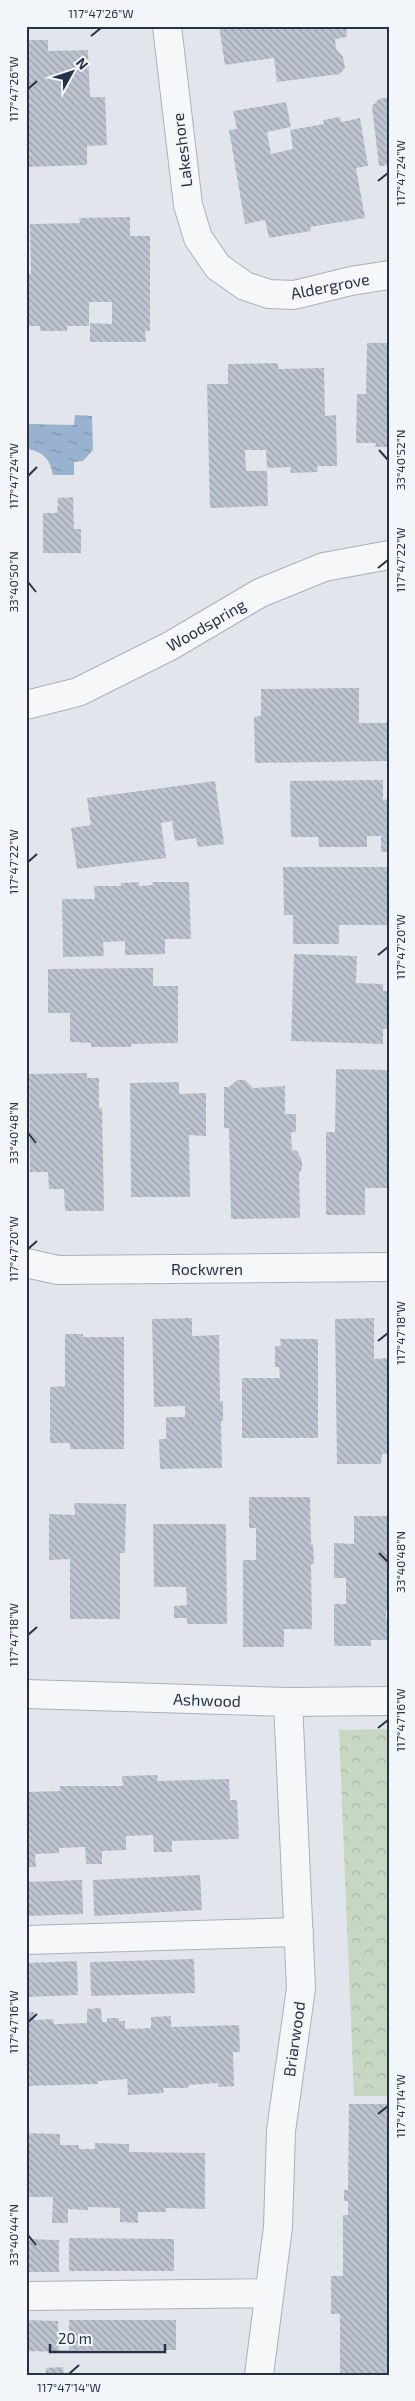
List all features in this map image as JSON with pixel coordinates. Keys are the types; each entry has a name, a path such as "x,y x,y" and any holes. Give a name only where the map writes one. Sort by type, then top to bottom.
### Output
{"street":[{"name":"Lakeshore","path":"167,26 188,205 198,238 218,267"},
{"name":"Aldergrove","path":"218,267 244,286 269,294 294,295 389,275"},
{"name":"Woodspring","path":"26,705 78,692 170,646 260,593 324,567 389,554"},
{"name":"Rockwren","path":"26,1263 58,1270 389,1267"},
{"name":"Ashwood","path":"26,1694 288,1702 389,1701"},
{"name":"Briarwood","path":"259,2375 278,2227 281,2131 301,1988 288,1702"},
{"path":"26,1940 299,1932"},
{"path":"26,2296 269,2293"}],"green space":[{"path":"389,1729 389,2096 354,2096 339,1730"}],"water":[{"path":"75,415 92,416 93,450 83,461 74,462 74,475 53,475 50,464 45,457 37,452 26,449 26,424 74,425"}],"building":[{"path":"219,26 346,26 347,37 335,39 336,49 343,57 345,68 340,74 277,82 274,58 225,65"},
{"path":"26,40 48,40 48,51 88,50 90,97 105,97 107,145 87,146 87,165 26,167"},
{"path":"389,97 389,165 379,166 372,106 379,99"},
{"path":"286,102 291,127 267,132 271,154 293,149 290,130 324,124 323,120 340,117 341,122 360,118 368,166 356,168 365,218 310,227 311,231 269,238 265,220 245,224 229,130 237,129 233,111"},
{"path":"130,217 130,236 150,236 150,331 145,331 146,342 90,342 90,323 112,324 112,302 89,302 89,326 67,326 67,331 40,331 40,326 26,326 26,274 31,274 30,224 80,223 79,218"},
{"path":"367,343 389,343 389,447 375,447 376,443 356,443 357,394 366,394"},
{"path":"278,363 278,369 324,368 325,416 336,415 337,466 317,466 318,472 291,473 290,467 267,468 266,450 245,450 246,471 267,471 268,506 210,508 207,384 228,384 228,364"},
{"path":"73,497 74,529 81,529 81,553 43,553 43,513 57,513 58,498"},
{"path":"359,688 359,723 389,723 389,761 255,763 254,717 261,716 261,689"},
{"path":"383,780 383,800 389,799 389,852 381,852 381,836 367,836 367,847 319,847 318,837 291,837 290,781"},
{"path":"215,781 224,844 198,847 196,838 175,841 172,821 161,823 166,858 77,869 71,828 91,825 87,798"},
{"path":"283,867 389,867 389,925 339,925 339,944 293,944 293,915 284,915"},
{"path":"139,882 139,886 153,885 152,882 189,882 191,939 165,939 165,954 125,955 125,941 103,942 104,956 63,957 62,899 95,899 94,886 121,886 121,883"},
{"path":"294,954 357,956 356,983 383,984 383,991 389,991 389,1029 383,1029 383,1044 291,1041"},
{"path":"153,968 153,986 178,986 178,1043 131,1044 131,1047 91,1047 91,1043 70,1042 70,1013 48,1013 48,969"},
{"path":"336,1069 389,1070 389,1188 365,1188 365,1215 326,1215 326,1132 335,1132"},
{"path":"87,1073 87,1078 99,1078 99,1108 102,1108 104,1211 65,1211 64,1189 49,1189 48,1172 30,1172 29,1074"},
{"path":"237,1080 245,1080 253,1088 285,1086 285,1114 296,1114 296,1132 291,1132 292,1150 297,1151 302,1161 302,1169 299,1173 300,1218 231,1219 229,1128 224,1128 224,1087 229,1087"},
{"path":"179,1082 179,1094 206,1093 206,1136 189,1135 190,1197 131,1197 130,1083"},
{"path":"192,1318 192,1336 219,1335 220,1401 223,1401 223,1421 221,1421 222,1468 160,1469 159,1439 166,1439 166,1417 185,1417 185,1406 154,1407 152,1319"},
{"path":"374,1318 374,1359 389,1358 389,1454 382,1454 381,1464 337,1464 335,1319"},
{"path":"65,1334 83,1334 83,1337 124,1337 124,1449 70,1449 70,1443 50,1443 50,1387 65,1386"},
{"path":"280,1339 318,1339 318,1438 242,1438 242,1378 280,1378 279,1367 275,1367 275,1346 281,1346"},
{"path":"26,1414 29,1414 29,1440 26,1440"},
{"path":"249,1497 310,1497 311,1544 313,1544 314,1564 311,1564 312,1629 284,1629 284,1647 243,1647 243,1560 256,1560 256,1528 249,1528"},
{"path":"74,1503 126,1504 125,1553 120,1553 120,1619 70,1619 70,1559 49,1560 49,1514 75,1515"},
{"path":"354,1516 389,1516 389,1611 386,1611 386,1618 389,1618 389,1640 371,1640 371,1646 334,1646 334,1604 346,1604 346,1578 334,1578 334,1543 354,1544"},
{"path":"153,1524 226,1524 227,1624 187,1624 187,1618 174,1618 174,1606 187,1605 186,1587 154,1587"},
{"path":"157,1775 158,1781 229,1779 230,1800 237,1800 239,1839 172,1841 172,1852 154,1852 153,1835 126,1836 126,1850 102,1851 102,1864 86,1864 85,1847 59,1848 59,1853 35,1854 36,1867 26,1867 26,1792 60,1791 60,1786 123,1786 122,1776"},
{"path":"200,1875 202,1910 94,1916 93,1880"},
{"path":"82,1880 83,1914 26,1916 26,1882"},
{"path":"194,1959 195,1993 91,1996 90,1962"},
{"path":"77,1961 78,1995 26,1997 26,1963"},
{"path":"101,2008 102,2022 107,2022 107,2018 119,2018 119,2021 125,2021 125,2029 151,2028 151,2017 171,2016 171,2027 239,2025 240,2052 233,2052 234,2086 219,2087 218,2083 189,2085 188,2088 163,2088 164,2093 128,2095 127,2079 98,2081 98,2084 26,2086 26,2012 34,2012 35,2020 53,2019 54,2024 87,2023 87,2009"},
{"path":"349,2104 389,2104 389,2375 340,2375 340,2314 331,2314 331,2276 343,2276 343,2215 348,2215 348,2201 344,2201 344,2190 348,2190"},
{"path":"26,2133 60,2134 60,2145 79,2145 79,2149 95,2149 95,2143 129,2144 129,2152 205,2153 205,2209 166,2208 166,2212 138,2212 138,2223 120,2222 120,2208 88,2207 88,2210 68,2209 68,2223 52,2223 53,2197 26,2197"},
{"path":"69,2238 174,2239 174,2271 69,2271"},
{"path":"26,2239 59,2240 59,2272 26,2272"},
{"path":"26,2320 58,2321 59,2352 26,2351"},
{"path":"69,2320 176,2320 176,2350 69,2350"},
{"path":"63,2367 64,2375 46,2375 46,2368"}]}
